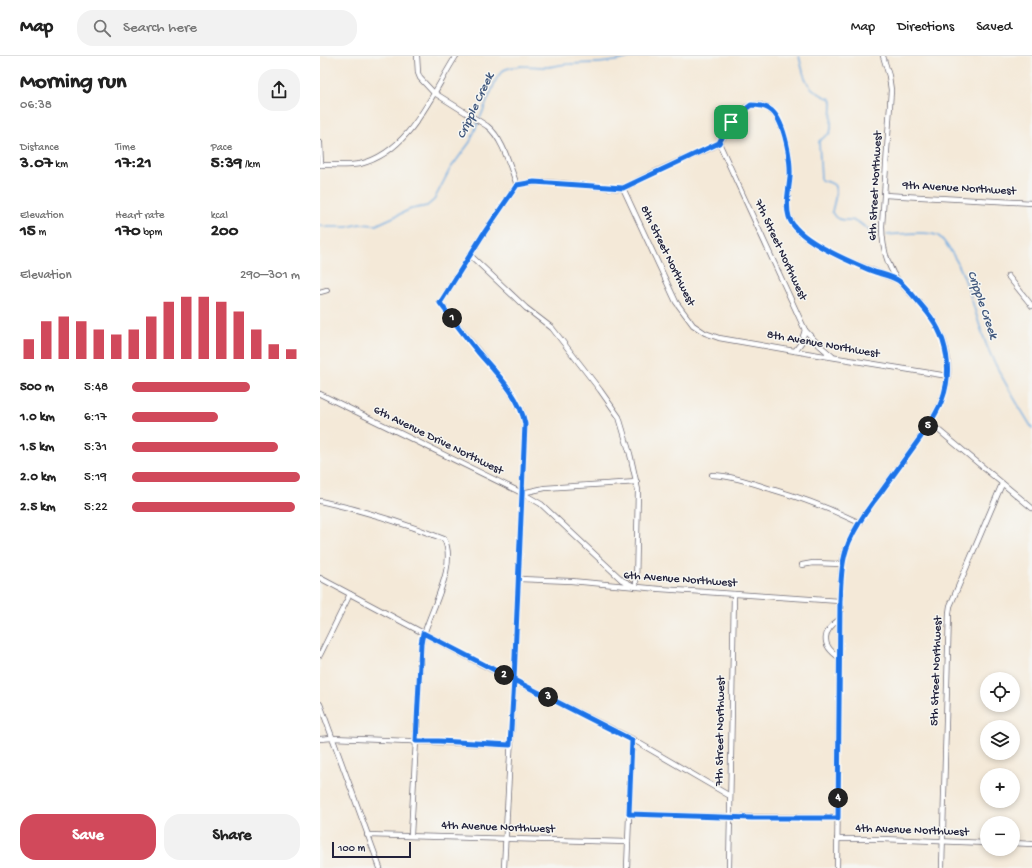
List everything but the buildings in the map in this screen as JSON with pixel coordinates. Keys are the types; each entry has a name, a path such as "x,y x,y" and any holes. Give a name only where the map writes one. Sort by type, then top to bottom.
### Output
{"street":[{"path":"418,56 417,69 420,78 434,93 487,126 494,132 499,139 517,185"},
{"path":"320,143 321,165 361,163 372,160 387,152 409,131 456,56"},
{"name":"6th Street Northwest","path":"837,868 840,601 842,564 849,541 860,523 930,423 942,400 948,376 946,350 938,328 925,309 898,280 888,263 884,247 882,226 891,90 889,76 883,56"},
{"path":"504,868 525,424 521,409 508,388 440,303 470,255 517,185 534,182 623,188 719,143 731,122 751,105 758,105 770,110 779,120 790,164 787,209 789,218 799,232 827,250 898,280"},
{"name":"7th Street Northwest","path":"719,143 805,330 833,357"},
{"name":"8th Street Northwest","path":"623,188 672,296 685,315 697,328"},
{"name":"9th Avenue Northwest","path":"884,195 1032,203"},
{"path":"470,255 526,308 552,328 604,395 621,421 638,482 636,587"},
{"path":"1008,276 1032,306"},
{"path":"320,292 326,290"},
{"name":"8th Avenue Northwest","path":"697,328 705,333 719,338 948,376"},
{"path":"795,351 801,343 805,330"},
{"name":"6th Avenue Drive Northwest","path":"320,394 522,493 541,504 622,580 636,587"},
{"path":"930,423 1032,508"},
{"path":"712,475 736,478 805,499 838,512 860,523"},
{"path":"522,493 545,488 638,482"},
{"name":"5th Street Northwest","path":"942,868 948,613 1002,484"},
{"path":"320,501 342,506 444,539 448,551 445,576 423,633 421,644 411,835"},
{"path":"802,565 813,563 842,564"},
{"path":"320,578 423,633 632,740 730,796"},
{"name":"6th Avenue Northwest","path":"518,579 571,581 840,601"},
{"path":"320,655 350,594"},
{"name":"7th Street Northwest","path":"729,868 734,594"},
{"path":"840,619 831,625 826,635 826,644 832,652 840,658"},
{"path":"320,704 380,868"},
{"path":"320,739 332,738 439,741 510,745"},
{"path":"627,868 632,740"},
{"path":"629,814 838,818"},
{"name":"4th Avenue Northwest","path":"367,835 628,842"},
{"name":"4th Avenue Northwest","path":"837,839 980,842"},
{"path":"1020,843 1032,844"}],"waterway":[{"name":"Cripple Creek","path":"320,225 326,227 347,227 360,224 376,225 411,209 427,206 434,200 450,169 470,142 496,80 504,70 511,67 520,66 548,67 567,64 610,62 634,56"},
{"name":"Cripple Creek","path":"799,56 808,83 816,91 831,99 832,102 830,133 819,141 821,180 834,185 836,191 832,212 834,216 840,220 851,220 858,222 873,234"},
{"name":"Cripple Creek","path":"887,235 928,233 938,236 945,242 962,272 989,351 1009,390 1032,428"}],"route":[{"path":"731,122 719,143 623,188 534,182 517,185 482,236 440,303 508,388 521,409 524,418 525,424 514,680 423,633 421,644 416,741 510,745 514,680 632,740 629,814 752,818 838,818 840,601 843,559 849,541 869,508 937,412 946,388 948,361 943,338 932,318 898,280 851,262 827,250 804,236 794,226 789,218 787,209 790,164 784,133 775,114 765,106 751,105 731,122"}]}
